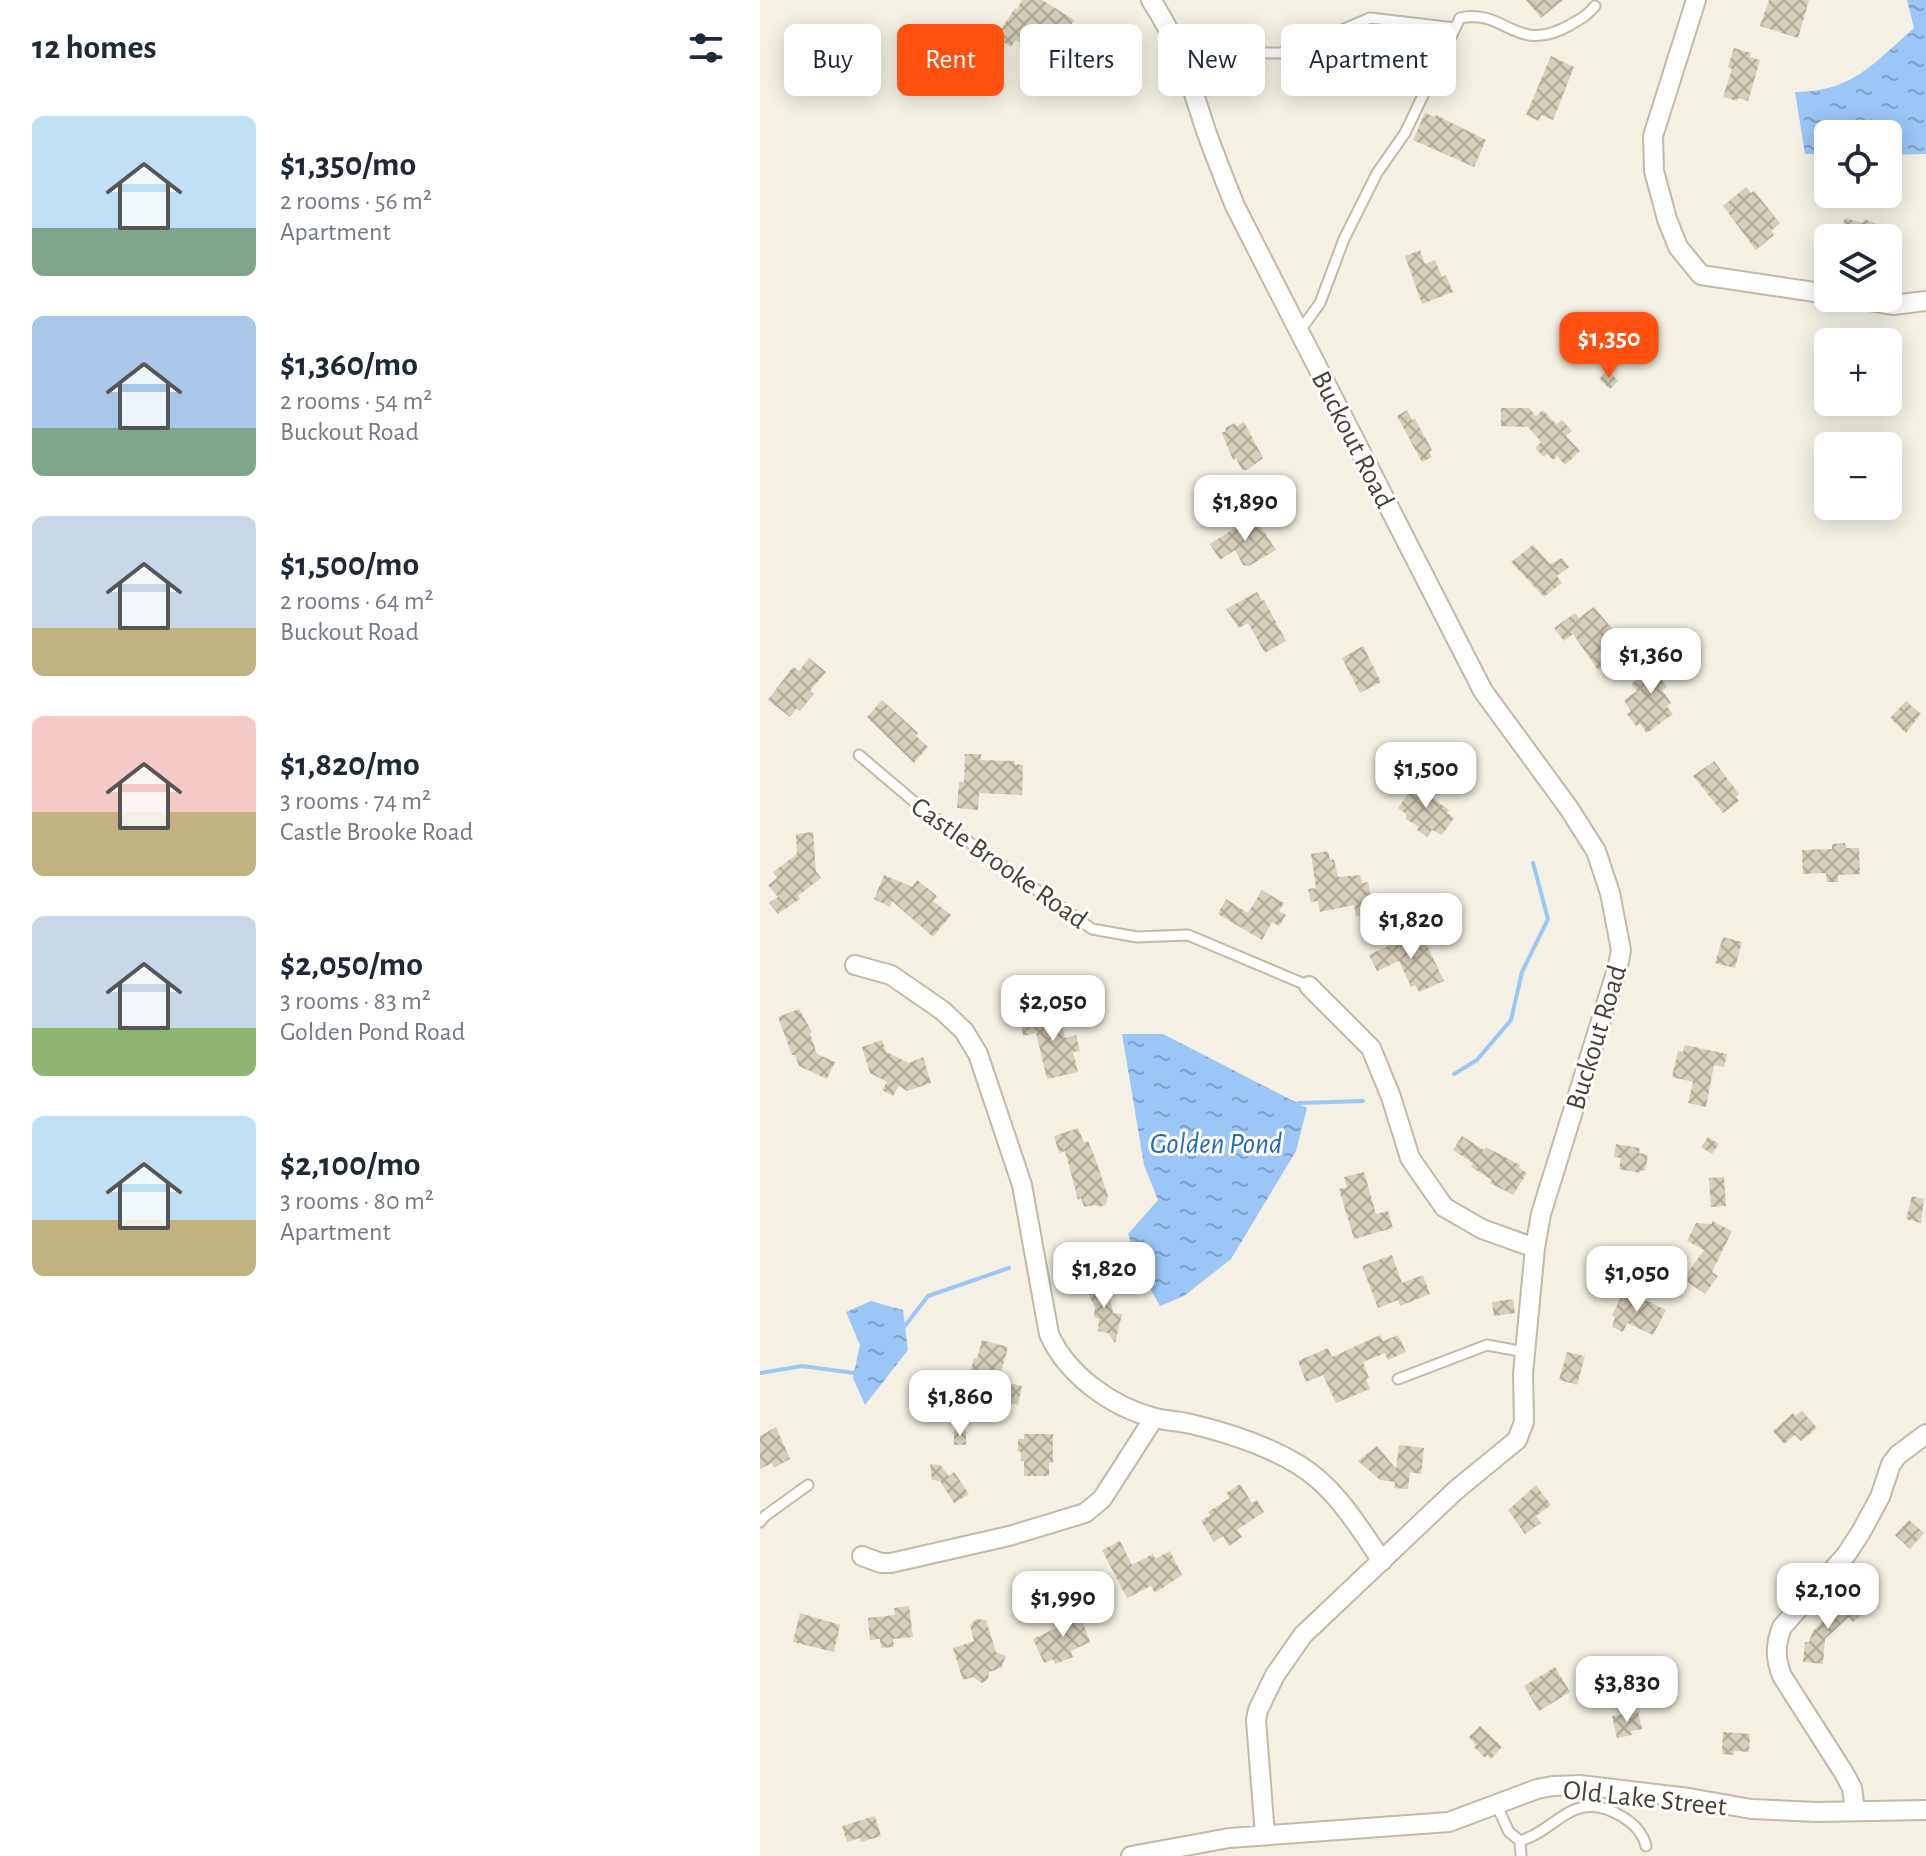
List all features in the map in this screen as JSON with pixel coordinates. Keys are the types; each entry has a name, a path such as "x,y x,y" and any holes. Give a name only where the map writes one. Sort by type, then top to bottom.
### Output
{"street":[{"name":"Buckout Road","path":"1151,0 1167,24"},
{"path":"1696,0 1653,136 1654,171 1678,247 1701,275 1814,292"},
{"name":"Buckout Road","path":"1195,96 1235,206 1483,691 1590,842 1610,893 1621,950 1541,1214 1525,1352 1524,1422 1517,1440 1456,1490 1303,1635 1275,1675 1256,1720 1265,1835"},
{"path":"1902,304 1926,301"},
{"path":"855,965 891,975 943,1011 964,1031 978,1054 1022,1185 1042,1310 1056,1351 1078,1377 1123,1406 1154,1418 1191,1424 1262,1445 1302,1467 1339,1499 1382,1561"},
{"name":"Castle Brooke Road","path":"1309,986 1371,1048 1391,1097 1410,1158 1444,1207 1482,1229 1535,1248"},
{"path":"862,1556 891,1563 1009,1536 1085,1513 1102,1499 1154,1418"},
{"path":"1855,1810 1852,1788 1844,1773 1782,1676 1777,1661 1778,1639 1782,1627 1846,1555 1861,1532 1880,1497 1891,1464 1926,1434"},
{"name":"Old Lake Street","path":"1131,1856 1229,1838 1449,1822 1537,1789 1580,1785 1751,1809 1817,1812 1926,1810"}],"lane":[{"path":"1456,26 1460,18 1470,16 1531,37 1545,37 1587,16 1595,6"},
{"path":"1356,24 1370,18 1415,24"},
{"path":"1299,332 1320,303 1344,239 1377,173 1405,133 1423,96"},
{"name":"Castle Brooke Road","path":"859,755 925,811 1092,929 1137,937 1188,935 1309,986"},
{"path":"1398,1379 1487,1345 1525,1352"},
{"path":"760,1522 808,1485"},
{"path":"1496,1804 1509,1832 1520,1841 1521,1856"},
{"path":"1520,1841 1568,1811 1598,1808 1620,1815 1633,1824 1646,1846"}],"water":[{"path":"1907,0 1926,0 1926,154 1902,155 1902,120 1814,120 1814,154 1805,154 1795,92 1815,91 1847,81 1874,64 1914,28"},
{"name":"Golden Pond","path":"1122,1034 1163,1034 1307,1108 1296,1151 1231,1259 1184,1296 1160,1306 1139,1269 1128,1234 1158,1200 1144,1165"},
{"path":"871,1301 903,1310 908,1350 865,1405 853,1378 860,1345 846,1312"}],"building":[{"path":"1022,0 1042,0 1074,20 1072,24 1020,24 1020,43 1016,40 1011,47 1004,42 1004,25"},
{"path":"1526,0 1563,0 1541,18"},
{"path":"1769,0 1809,0 1798,38 1760,26"},
{"path":"1734,48 1751,53 1750,57 1760,60 1748,101 1723,97 1732,69 1728,67"},
{"path":"1551,56 1574,67 1553,120 1541,115 1539,121 1526,115"},
{"path":"1425,113 1436,115 1486,140 1474,167 1413,140"},
{"path":"1746,187 1751,193 1754,191 1780,223 1771,231 1774,235 1756,250 1723,206"},
{"path":"1845,218 1863,223 1864,219 1877,224 1843,224"},
{"path":"1420,250 1425,264 1435,260 1453,292 1422,304 1405,256"},
{"path":"1608,370 1618,381 1610,389 1599,379"},
{"path":"1501,408 1529,408 1536,416 1543,410 1556,424 1562,420 1572,431 1566,436 1580,451 1565,465 1557,456 1553,460 1547,454 1544,457 1535,448 1541,442 1528,427 1501,426"},
{"path":"1407,410 1432,450 1429,452 1432,457 1422,462 1397,416"},
{"path":"1244,422 1263,458 1247,470 1242,470 1236,458 1233,460 1222,433 1235,423 1237,426"},
{"path":"1254,516 1276,550 1249,566 1243,565 1235,550 1220,560 1210,544"},
{"path":"1533,545 1550,564 1562,558 1569,567 1557,576 1562,583 1544,597 1511,562"},
{"path":"1257,592 1286,641 1265,653 1248,623 1239,628 1226,609"},
{"path":"1594,607 1628,648 1598,670 1573,634 1564,641 1554,628 1575,613 1579,618"},
{"path":"1363,646 1381,682 1360,693 1342,658"},
{"path":"1667,654 1677,669 1662,680 1667,687 1662,690 1671,703 1667,706 1673,714 1647,733 1640,724 1636,726 1627,714 1631,711 1624,700 1637,691 1631,684"},
{"path":"809,658 826,672 810,691 814,694 800,711 797,708 790,717 768,700 793,667 799,671"},
{"path":"882,700 918,733 916,736 928,747 914,763 867,717"},
{"path":"1906,701 1921,714 1906,733 1890,718"},
{"path":"965,754 981,754 981,760 1015,761 1014,764 1023,765 1022,795 979,793 978,810 957,808 959,782 964,782"},
{"path":"1714,761 1739,794 1736,797 1739,801 1723,813 1693,776"},
{"path":"1419,779 1435,790 1431,797 1449,810 1447,813 1454,818 1442,835 1432,830 1427,837 1398,808"},
{"path":"813,832 816,871 821,878 798,896 800,899 778,914 769,903 778,897 768,885 777,878 773,872 797,854 796,834"},
{"path":"1845,843 1846,848 1859,848 1860,874 1838,875 1838,882 1827,882 1826,873 1803,874 1802,850 1832,849 1832,844"},
{"path":"1328,851 1330,860 1334,859 1338,877 1360,875 1362,883 1368,882 1374,912 1356,916 1354,905 1320,912 1318,901 1311,902 1308,889 1316,888 1311,854"},
{"path":"884,875 912,887 917,880 937,896 933,901 951,915 933,937 892,901 890,907 874,899"},
{"path":"1262,890 1284,903 1279,911 1286,915 1279,926 1272,922 1262,940 1218,914 1226,899 1248,913"},
{"path":"1420,931 1444,981 1419,992 1415,985 1411,987 1399,961 1377,971 1369,955"},
{"path":"1723,937 1742,942 1735,968 1715,963"},
{"path":"1057,1006 1065,1038 1076,1035 1080,1051 1073,1052 1078,1072 1047,1079 1036,1033 1023,1036 1021,1019"},
{"path":"799,1009 812,1032 817,1054 835,1062 827,1079 799,1066 795,1055 792,1055 778,1017"},
{"path":"882,1040 886,1052 909,1063 923,1057 931,1083 907,1091 899,1086 893,1096 882,1090 887,1082 870,1073 862,1047"},
{"path":"1685,1045 1727,1054 1724,1067 1714,1065 1706,1107 1688,1103 1693,1082 1672,1077 1678,1051 1683,1052"},
{"path":"1078,1128 1084,1143 1088,1141 1108,1196 1106,1204 1100,1207 1084,1207 1081,1198 1078,1200 1065,1151 1059,1153 1054,1136"},
{"path":"1462,1136 1484,1150 1486,1147 1520,1165 1519,1168 1527,1173 1513,1195 1490,1183 1492,1180 1471,1167 1473,1163 1453,1150"},
{"path":"1708,1137 1719,1144 1712,1154 1701,1147"},
{"path":"1616,1144 1640,1148 1639,1153 1648,1155 1645,1171 1619,1169 1621,1158 1614,1157"},
{"path":"1364,1172 1376,1214 1388,1211 1393,1228 1354,1239 1339,1189 1347,1187 1344,1177"},
{"path":"1724,1177 1726,1206 1711,1207 1709,1178"},
{"path":"1912,1196 1924,1199 1921,1223 1906,1219"},
{"path":"1712,1221 1732,1231 1712,1272 1718,1276 1705,1294 1683,1279 1704,1250 1687,1241 1696,1223 1712,1224"},
{"path":"1392,1255 1402,1283 1423,1275 1430,1294 1400,1306 1398,1300 1378,1308 1362,1266"},
{"path":"1107,1282 1113,1313 1122,1314 1115,1343 1108,1333 1098,1331 1099,1319 1094,1317 1095,1308 1085,1286"},
{"path":"1623,1293 1634,1298 1635,1295 1666,1310 1653,1335 1627,1323 1623,1332 1612,1327 1615,1317 1612,1315"},
{"path":"1513,1299 1515,1313 1494,1316 1492,1302"},
{"path":"1380,1335 1383,1341 1398,1335 1406,1352 1388,1360 1385,1353 1363,1362 1370,1389 1336,1403 1323,1375 1306,1382 1298,1361 1328,1348 1332,1357"},
{"path":"982,1340 1008,1347 1001,1372 1006,1374 1004,1382 1022,1386 1018,1405 975,1393 951,1402 948,1389 967,1384"},
{"path":"1567,1352 1585,1356 1577,1385 1559,1380"},
{"path":"1802,1411 1817,1428 1801,1441 1795,1435 1784,1444 1773,1431 1793,1413 1795,1416"},
{"path":"776,1427 790,1459 774,1468 772,1463 760,1469 760,1436"},
{"path":"954,1430 966,1430 966,1445 954,1445"},
{"path":"1024,1434 1053,1434 1053,1463 1049,1463 1049,1476 1024,1476 1024,1461 1021,1461 1021,1452 1018,1451 1018,1439 1024,1439"},
{"path":"1399,1445 1424,1448 1421,1474 1410,1472 1408,1489 1394,1488 1395,1482 1380,1480 1358,1461 1377,1446 1396,1469"},
{"path":"930,1464 940,1465 949,1476 954,1472 969,1494 954,1503 940,1481 932,1480"},
{"path":"1240,1484 1252,1503 1257,1500 1264,1512 1237,1530 1242,1537 1229,1546 1223,1536 1214,1542 1201,1521 1210,1515 1208,1512 1230,1498 1226,1493"},
{"path":"1536,1485 1551,1505 1536,1516 1541,1523 1525,1534 1508,1510"},
{"path":"1909,1520 1924,1533 1910,1549 1895,1535"},
{"path":"1120,1541 1132,1565 1153,1554 1155,1559 1170,1551 1182,1575 1155,1593 1151,1586 1127,1598 1102,1550"},
{"path":"1848,1597 1862,1615 1853,1622 1849,1617 1825,1639 1823,1664 1803,1662 1805,1642 1809,1642 1813,1631"},
{"path":"909,1606 913,1637 893,1639 894,1647 881,1648 880,1639 870,1640 868,1618 895,1615 894,1608"},
{"path":"1077,1607 1090,1642 1071,1651 1073,1657 1055,1664 1053,1659 1044,1663 1033,1639 1066,1623 1062,1614"},
{"path":"800,1613 840,1625 834,1652 793,1642"},
{"path":"976,1619 986,1620 996,1652 1006,1656 1001,1668 989,1672 988,1679 982,1683 973,1677 963,1680 953,1648 974,1641 970,1625"},
{"path":"1555,1667 1570,1692 1539,1711 1524,1686"},
{"path":"1638,1712 1642,1729 1617,1738 1612,1716"},
{"path":"1480,1726 1502,1747 1491,1759 1487,1755 1485,1758 1474,1747 1476,1745 1469,1737"},
{"path":"1723,1732 1750,1734 1749,1752 1722,1754"},
{"path":"875,1816 881,1836 861,1842 860,1838 847,1842 842,1826"}],"waterway":[{"path":"1454,1074 1477,1060 1511,1020 1522,972 1548,919 1533,863"},
{"path":"1294,1106 1299,1103 1363,1101"},
{"path":"1075,1262 1135,1245"},
{"path":"904,1327 928,1296 1009,1268"},
{"path":"760,1373 802,1366 856,1371"}]}
